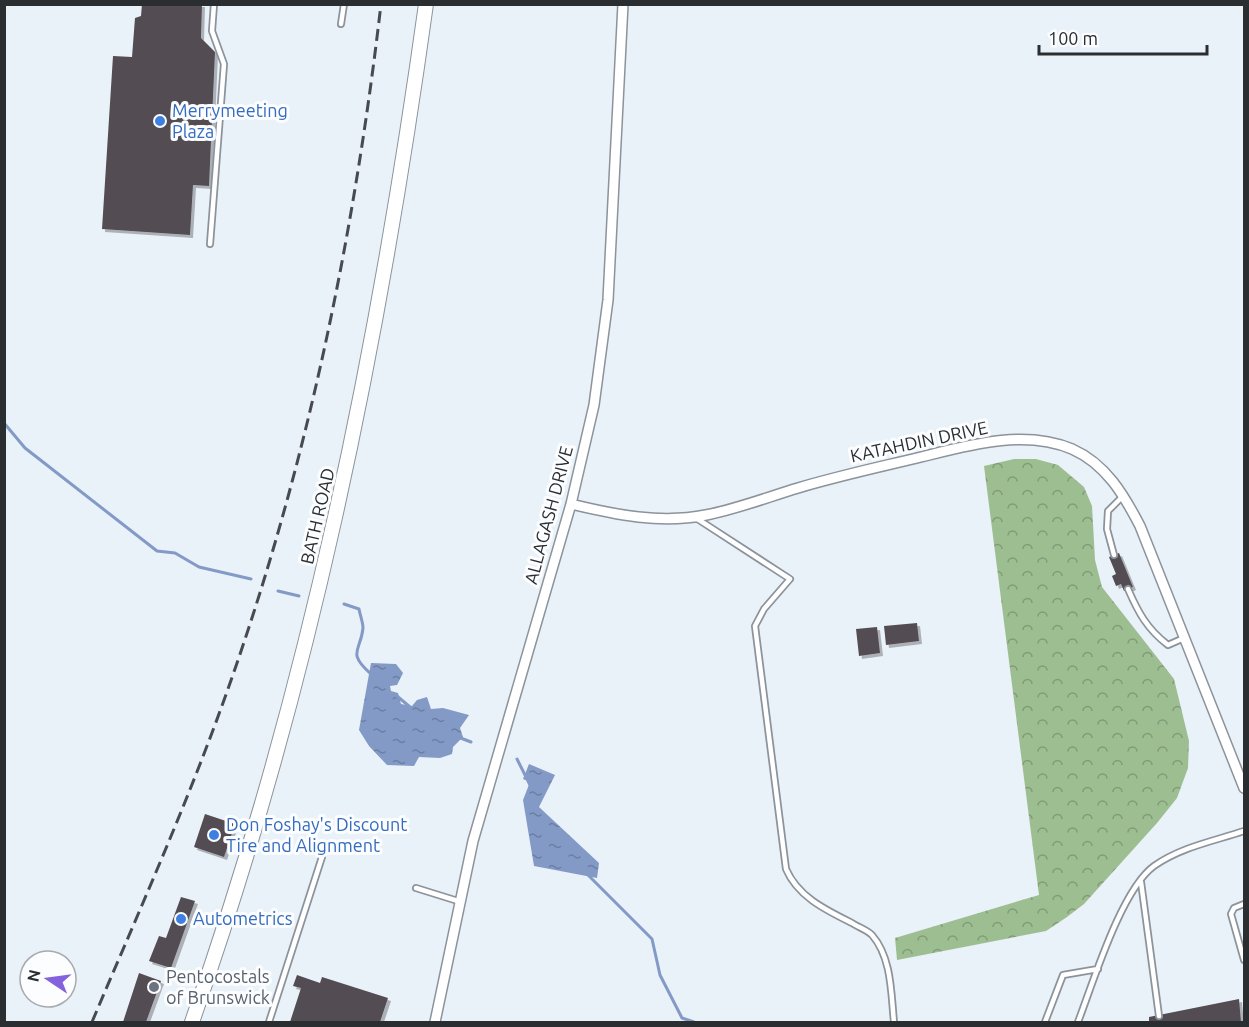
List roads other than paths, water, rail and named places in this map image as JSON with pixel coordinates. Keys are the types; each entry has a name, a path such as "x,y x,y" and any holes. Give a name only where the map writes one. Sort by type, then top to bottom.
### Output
{"main road":[{"name":"BATH ROAD","path":"192,1023 281,732 331,541 372,348 426,4"}],"street":[{"name":"ALLAGASH DRIVE","path":"435,1023 473,841 571,504 594,405 608,300 623,4"},
{"name":"KATAHDIN DRIVE","path":"571,504 609,514 662,520 693,517 831,478 969,445 1014,439 1050,441 1074,450 1099,466 1124,495 1154,556 1245,788"}],"lane":[{"path":"210,244 224,64 212,31 214,4"},
{"path":"341,24 344,4"},
{"path":"1114,555 1107,529 1108,511 1124,495"},
{"path":"693,517 790,579 764,609 755,626 786,869 793,885 807,897 871,933 881,948 889,970 894,1023"},
{"path":"1128,589 1142,620 1157,637 1168,645 1186,637"},
{"path":"1078,1023 1126,903 1152,867 1177,852 1245,831"},
{"path":"269,1023 322,856"},
{"path":"1141,881 1159,1016"},
{"path":"416,888 461,902"},
{"path":"1245,904 1234,908 1231,914 1245,960"},
{"path":"1045,1023 1062,975 1098,969"}],"water":[{"path":"371,663 396,664 403,673 397,685 390,686 391,691 398,693 401,704 412,706 417,700 427,697 431,709 443,708 469,715 460,728 463,737 453,747 452,754 440,758 419,757 414,766 387,765 369,746 359,730"},
{"path":"529,764 555,775 539,807 599,863 597,878 534,866 523,800 530,782 523,779"}],"waterway":[{"path":"4,423 25,448 157,551 175,553 199,567 251,579"},
{"path":"278,591 299,596"},
{"path":"344,604 359,609 363,628 357,656 363,667 371,674"},
{"path":"397,696 410,707"},
{"path":"458,737 471,742"},
{"path":"517,759 531,787"},
{"path":"587,874 652,939 660,975 682,1018 694,1022"}],"railway":[{"path":"92,1022 214,729 257,603 282,519 304,435 342,264 357,178 381,4"}],"place":[{"name":"Merrymeeting Plaza","path":"160,121"},
{"name":"Don Foshay's Discount Tire and Alignment","path":"214,835"},
{"name":"Autometrics","path":"181,919"},
{"name":"Pentocostals of Brunswick","path":"154,987"}]}
